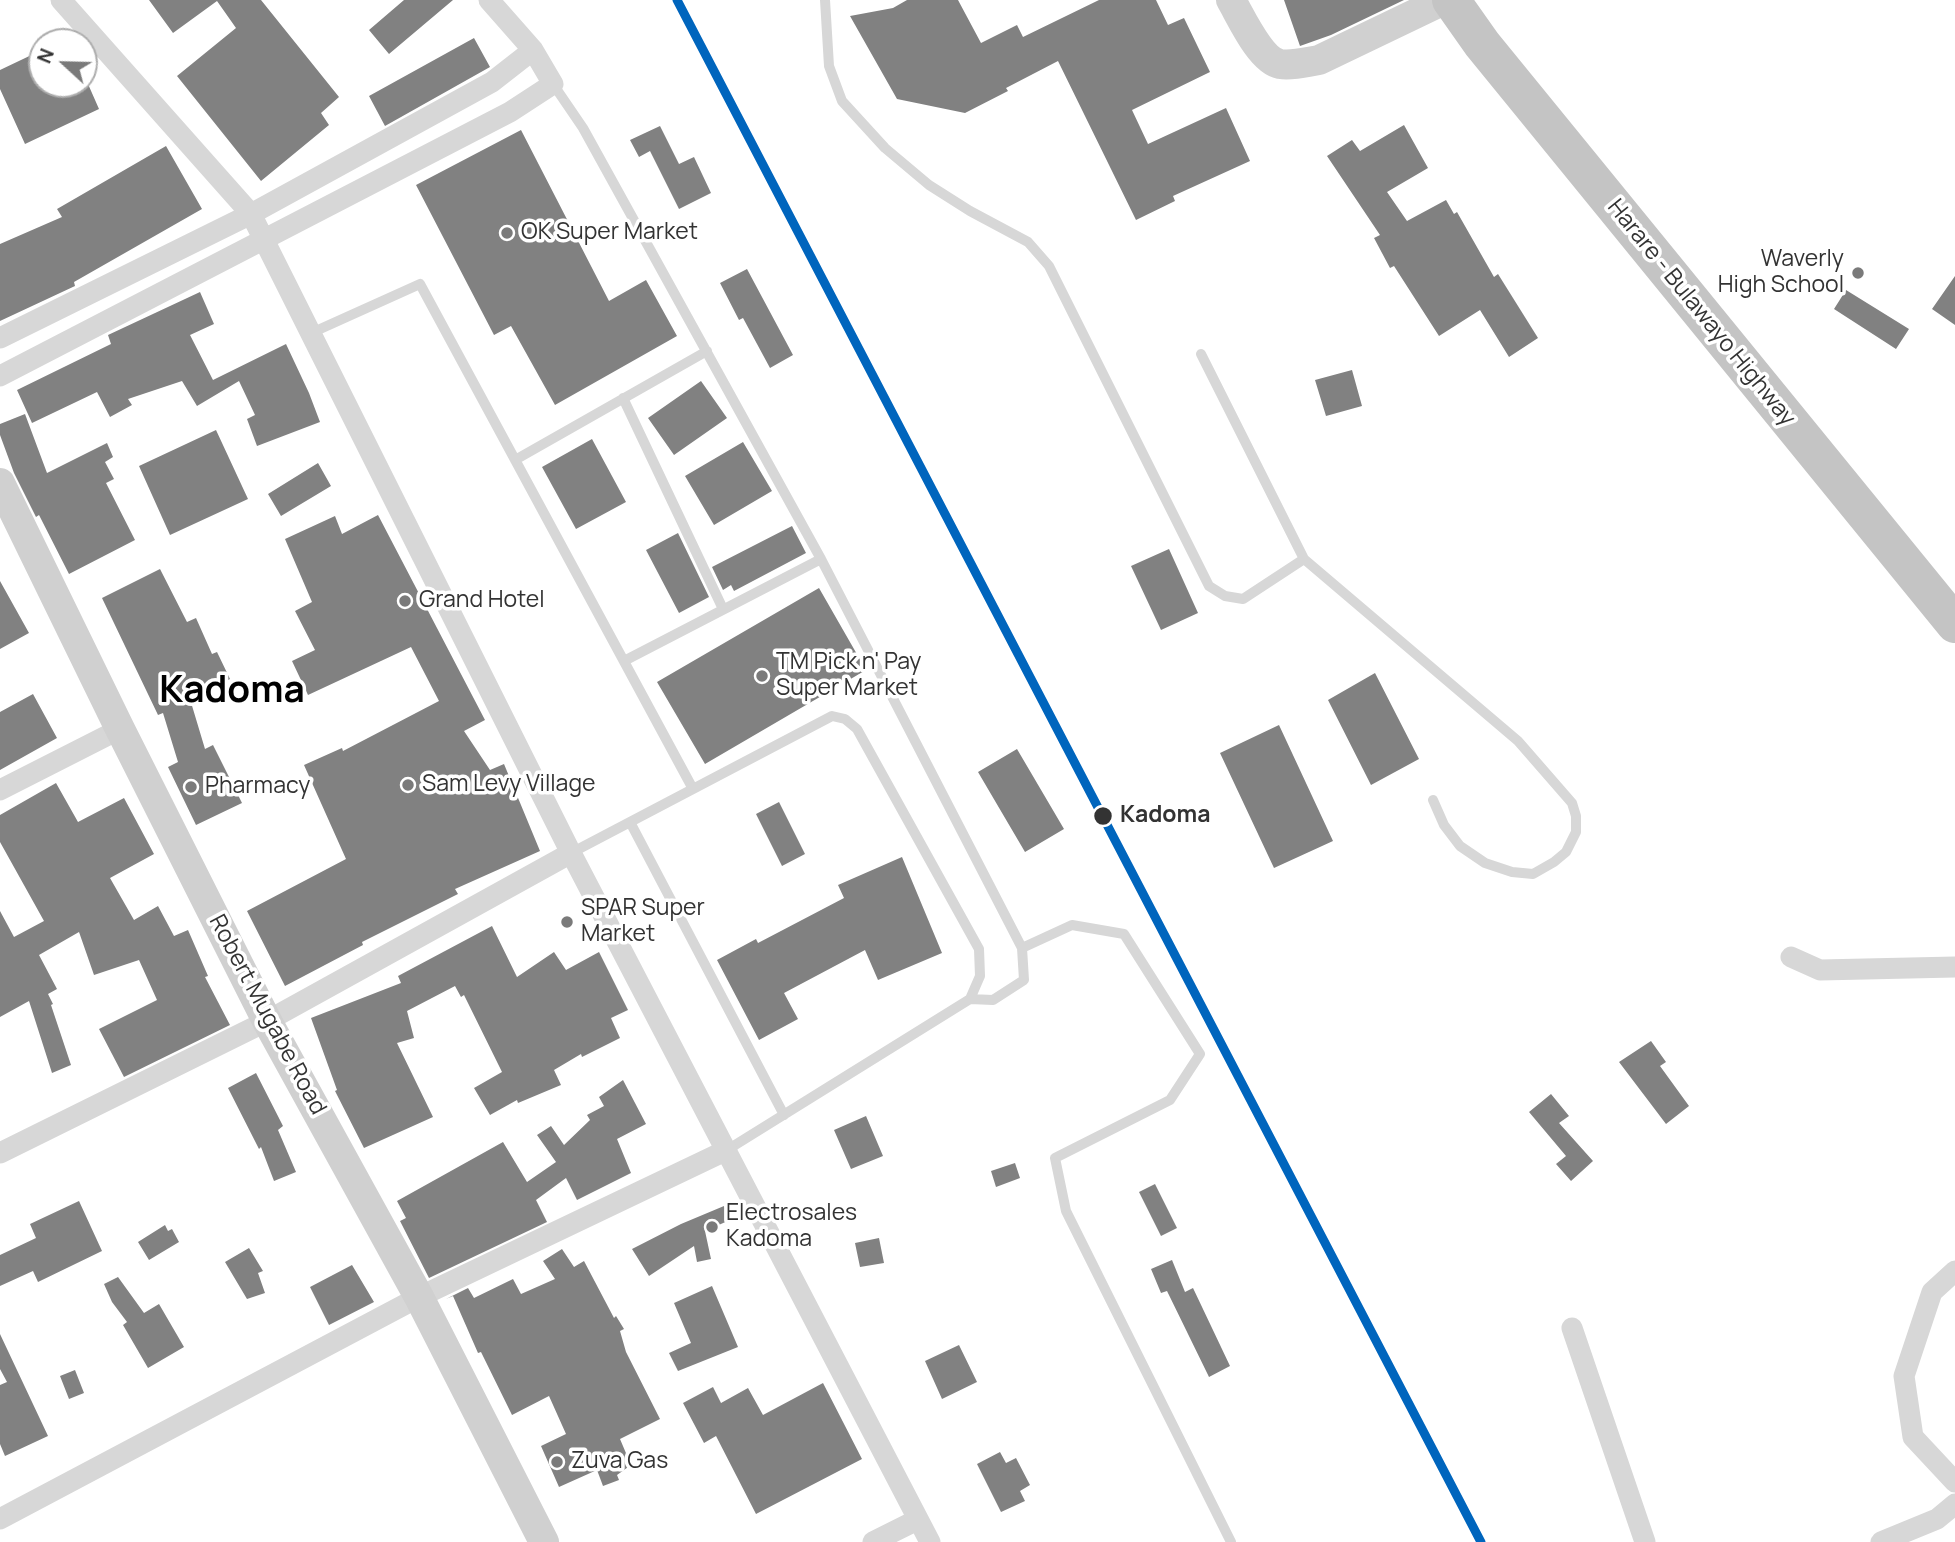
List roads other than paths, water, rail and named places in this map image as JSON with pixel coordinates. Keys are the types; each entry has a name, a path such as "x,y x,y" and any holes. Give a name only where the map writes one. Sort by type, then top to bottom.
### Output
{"highway":[{"name":"Harare - Bulawayo Highway","path":"1451,0 1482,44 1955,624"}],"street":[{"path":"61,0 251,214 571,853 930,1542"},
{"path":"0,376 510,112 553,84 533,50 489,0"},
{"path":"1231,0 1264,54 1278,64 1296,64 1319,60 1444,0"},
{"path":"0,338 251,214 492,82 533,50"},
{"name":"Robert Mugabe Road","path":"0,483 267,1021 419,1297 544,1542"},
{"path":"0,790 120,729"},
{"path":"0,1153 267,1021 571,853"},
{"path":"1791,957 1820,970 1955,967"},
{"path":"0,1519 419,1297 727,1150"},
{"path":"1955,1271 1933,1292 1904,1376 1913,1437 1955,1482"},
{"path":"1572,1328 1645,1542"},
{"path":"1881,1542 1937,1519 1955,1504"},
{"path":"873,1542 917,1520"}],"lane":[{"path":"825,0 829,66 842,101 885,148 929,185 1028,242 1049,266 1209,586 1225,596 1243,599 1304,559"},
{"path":"553,84 583,128 821,559 1022,948 1024,980 993,1000 970,999 727,1150"},
{"path":"309,334 420,284 694,789"},
{"path":"515,460 708,351"},
{"path":"1201,354 1304,559 1518,741 1572,803 1576,816 1576,832 1566,852 1554,862 1533,874 1512,872 1485,863 1460,846 1444,825 1433,800"},
{"path":"623,398 723,610"},
{"path":"624,661 821,559"},
{"path":"571,853 832,716 845,719 857,729 979,949 980,976 970,999"},
{"path":"630,822 784,1115"},
{"path":"1022,948 1072,925 1124,934 1200,1054 1170,1100 1055,1158 1066,1211 1231,1542"}],"place":[{"name":"OK Super Market","path":"507,233"},
{"name":"Waverly High School","path":"1858,273"},
{"name":"Grand Hotel","path":"405,601"},
{"name":"TM Pick n' Pay Super Market","path":"762,676"},
{"name":"Sam Levy Village","path":"408,785"},
{"name":"Pharmacy","path":"191,787"},
{"name":"Kadoma","path":"1103,816"},
{"name":"SPAR Super Market","path":"567,922"},
{"name":"Electrosales Kadoma","path":"712,1227"},
{"name":"Zuva Gas","path":"557,1462"}],"district":[{"name":"Kadoma","path":"232,692"}]}
